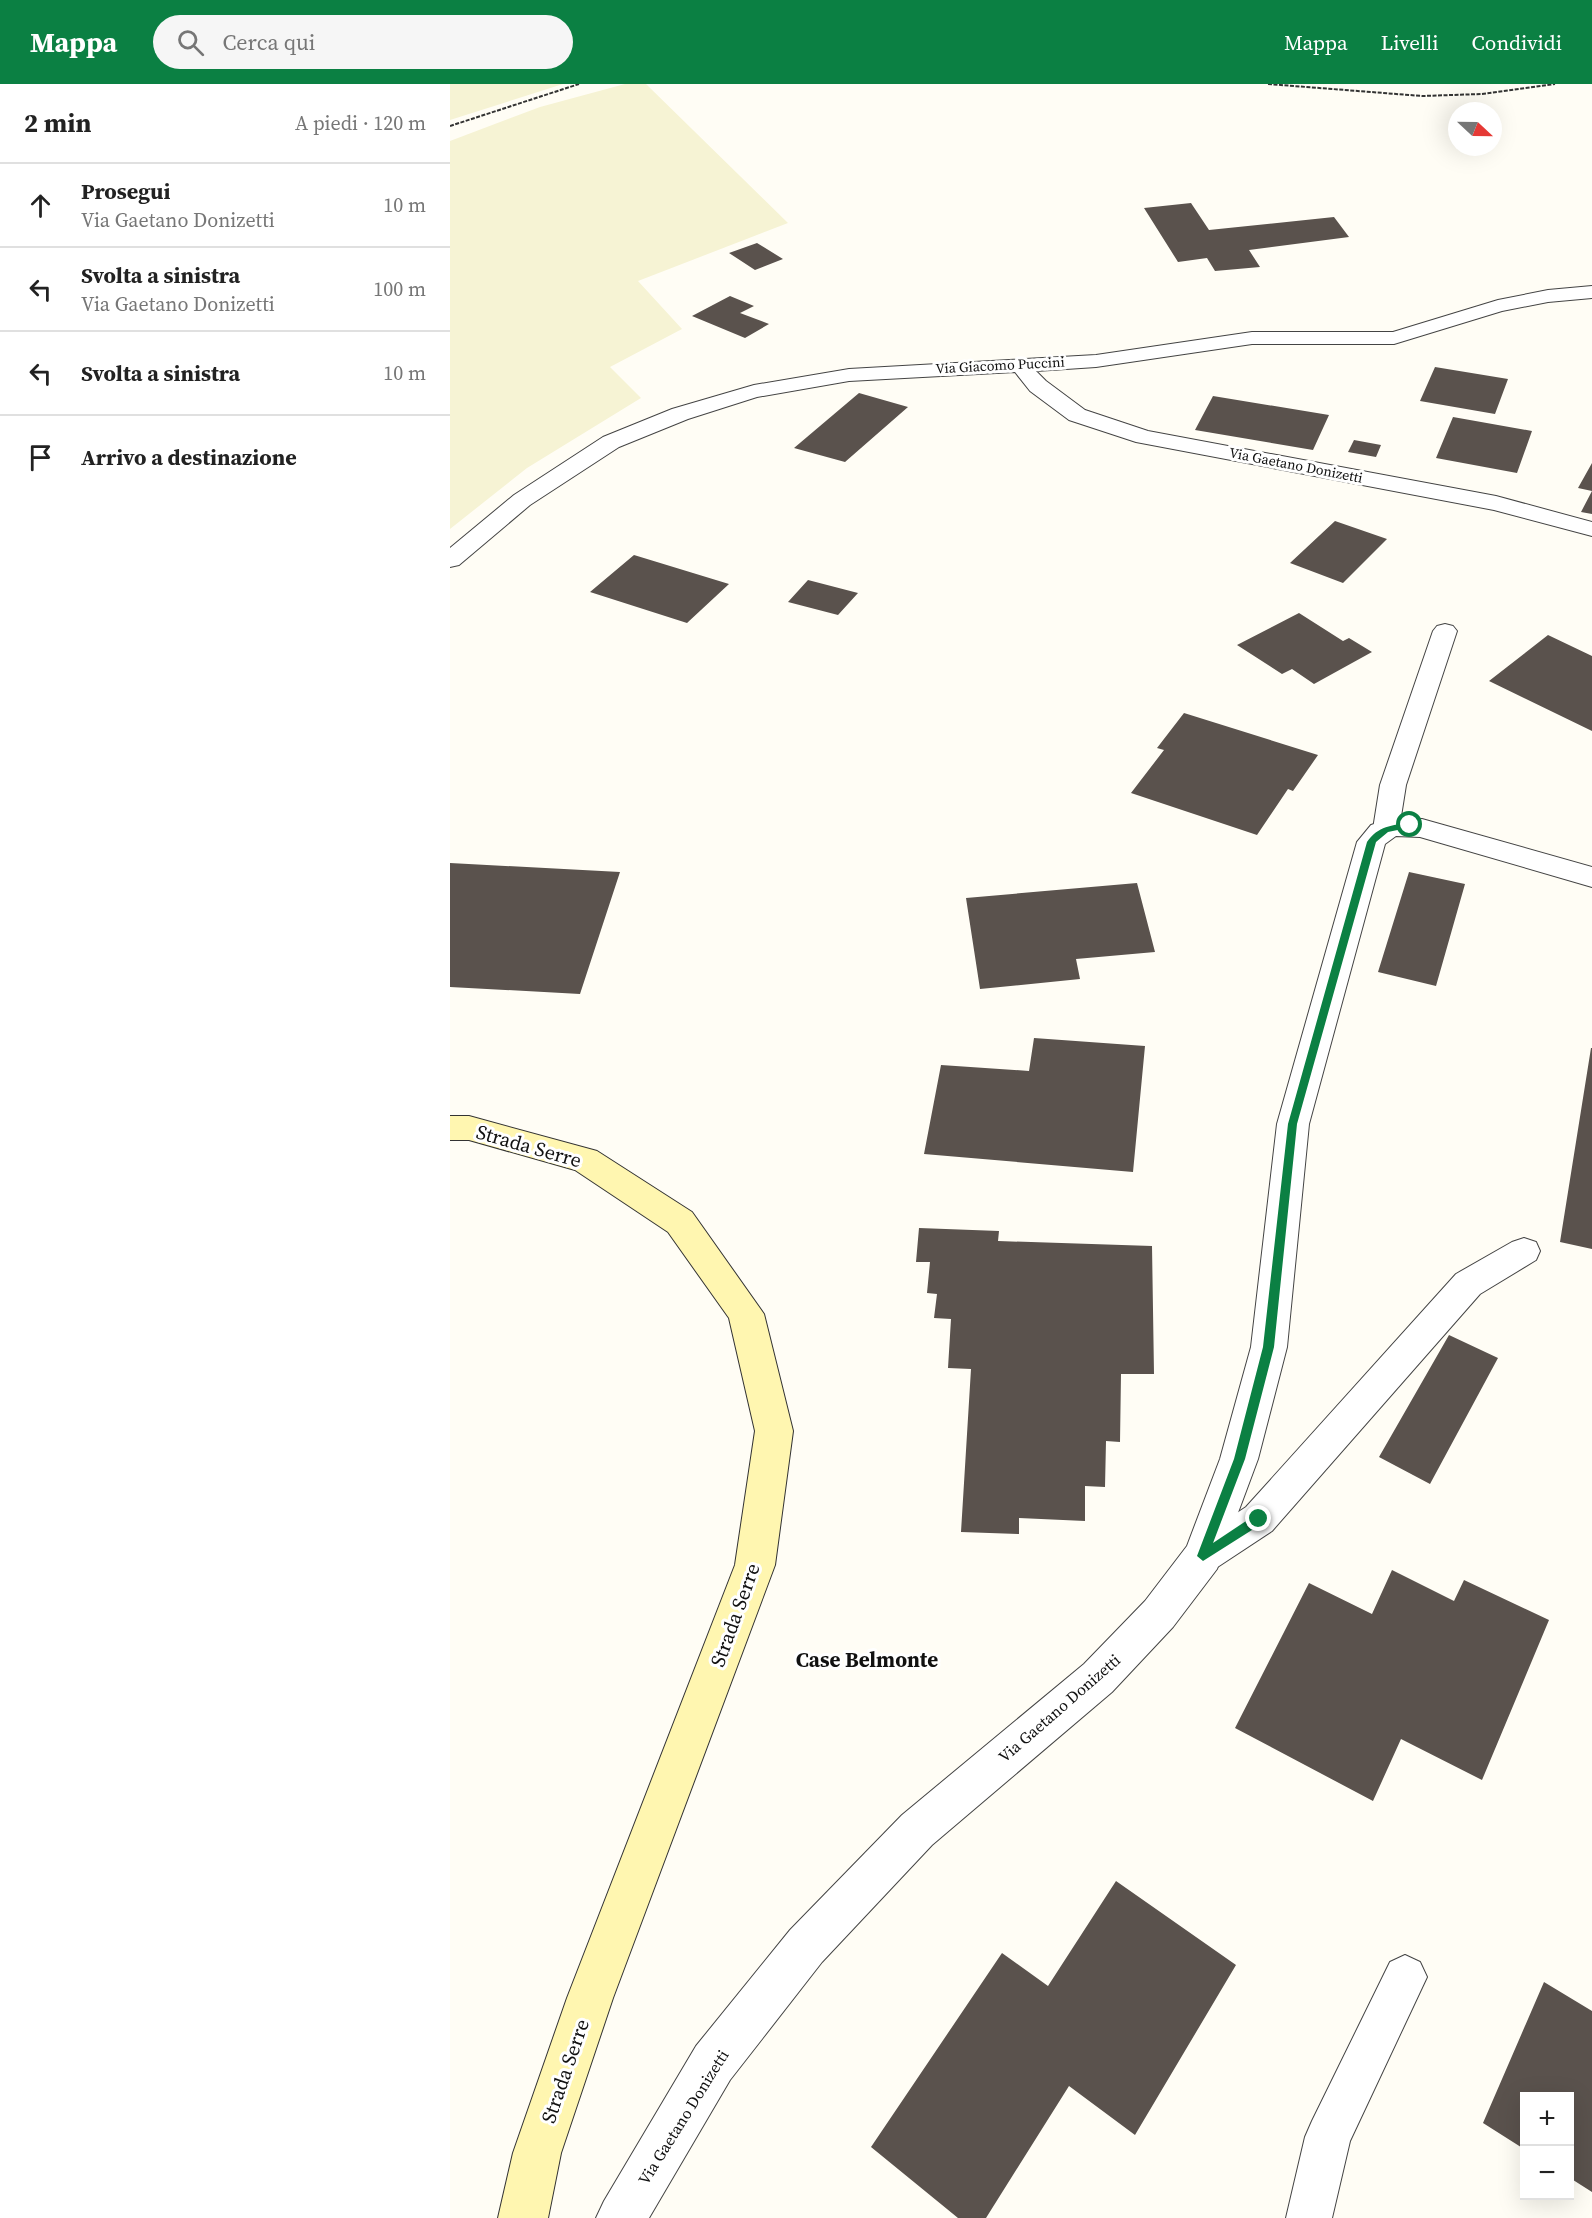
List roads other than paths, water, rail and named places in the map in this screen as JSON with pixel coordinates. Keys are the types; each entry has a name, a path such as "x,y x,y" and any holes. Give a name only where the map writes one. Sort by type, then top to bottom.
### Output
{"main road":[{"name":"Strada Serre","path":"450,1128 469,1128 585,1160 680,1222 746,1314 774,1431 755,1565 590,1998 537,2153 523,2218"}],"street":[{"name":"Via Giacomo Puccini","path":"450,560 522,500 611,442 680,414 754,391 849,375 1095,361 1252,338 1394,338 1498,306 1548,296 1592,292"},
{"name":"Via Gaetano Donizetti","path":"1018,364 1038,386 1077,415 1144,437 1496,503 1592,529"},
{"path":"1386,829 1410,825 1592,878"},
{"name":"Via Gaetano Donizetti","path":"621,2218 713,2063 806,1946 917,1830 1098,1678 1159,1614 1203,1556 1239,1459 1269,1347 1293,1124 1371,842 1377,834 1386,829"}],"lane":[{"path":"1386,829 1393,785 1445,631"},
{"path":"1203,1556 1259,1519 1468,1284 1524,1251"},
{"path":"1309,2218 1328,2137 1405,1977"}],"district":[{"name":"Case Belmonte","path":"867,1660"}]}
